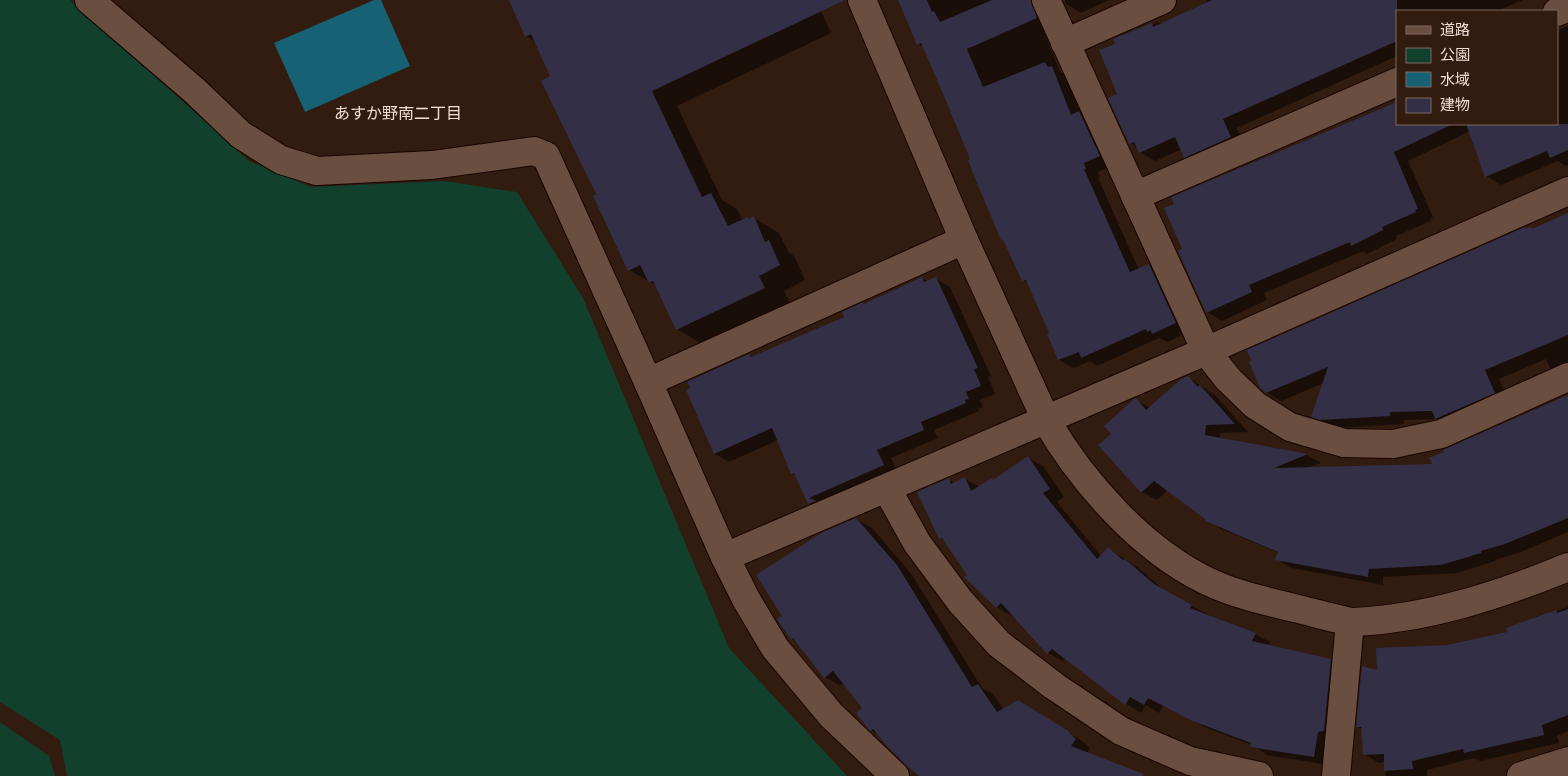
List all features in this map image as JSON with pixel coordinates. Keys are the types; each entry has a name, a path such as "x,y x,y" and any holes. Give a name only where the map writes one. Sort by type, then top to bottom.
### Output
{"street":[{"path":"89,0 194,91 241,135 281,160 317,171 432,165 534,151 546,156 648,382 724,557 746,599 775,648 831,715 895,776"},
{"path":"862,0 964,240 1046,420 1062,447 1088,481 1120,517 1169,558 1207,581 1256,599 1350,622 1396,618 1454,607 1520,586 1568,567"},
{"path":"1046,0 1206,351 1228,379 1255,405 1290,427 1344,443 1393,444 1441,434 1568,377"},
{"path":"1065,44 1162,0"},
{"path":"1135,196 1396,82"},
{"path":"724,557 1206,351 1568,191"},
{"path":"648,382 964,240"},
{"path":"886,489 916,543 960,601 998,644 1054,686 1121,731 1190,761 1259,776"},
{"path":"1336,776 1350,622"},
{"path":"1521,776 1568,761"}],"green space":[{"path":"0,0 70,0 249,161 311,187 444,181 517,192 583,298 729,648 847,776 67,776 60,740 0,702"},
{"path":"0,722 49,756 55,776 0,776"}],"water":[{"path":"374,0 381,0 410,66 305,112 274,43"}],"building":[{"path":"509,0 845,0 652,91 702,197 711,193 728,226 754,216 765,242 769,240 780,265 759,276 765,288 676,330 653,281 649,283 640,265 628,271 593,196 596,194 541,81 550,76 531,34 525,37"},
{"path":"898,0 927,0 932,12 934,11 940,22 992,0 1031,0 1037,18 967,49 983,87 1045,62 1048,67 1052,66 1071,115 1079,111 1100,156 1084,163 1086,169 1084,169 1130,272 1149,264 1176,323 1152,334 1151,330 1147,332 1146,329 1081,358 1079,352 1058,360 1047,334 1049,333 1026,280 1022,281 1003,240 1001,240 974,176 968,160 970,159 921,43 917,45"},
{"path":"1212,0 1397,0 1396,41 1223,119 1231,137 1184,158 1175,137 1139,153 1134,142 1129,144 1108,98 1117,94 1099,50 1115,44 1113,39 1152,23 1153,27"},
{"path":"1396,102 1396,125 1451,125 1394,152 1418,209 1415,210 1416,212 1382,227 1383,230 1351,246 1350,242 1249,285 1252,292 1206,313 1178,251 1182,249 1164,208 1174,204 1171,197"},
{"path":"1568,124 1568,150 1550,158 1547,151 1485,177 1466,125"},
{"path":"1568,213 1568,335 1485,370 1495,393 1435,419 1432,411 1390,412 1390,416 1320,420 1311,417 1328,367 1266,393 1260,388 1249,362 1251,361 1247,350 1525,227 1525,229 1531,227 1532,229"},
{"path":"922,277 924,282 936,277 978,368 974,369 981,386 966,392 969,399 965,400 966,403 921,422 924,430 877,450 884,465 809,498 816,501 808,504 794,473 791,474 772,428 714,454 686,390 690,388 687,382 749,354 751,357 844,317 842,312"},
{"path":"1188,376 1198,387 1200,385 1235,424 1206,425 1205,435 1308,454 1274,468 1432,464 1429,458 1444,452 1443,450 1568,395 1568,518 1505,544 1481,551 1481,553 1441,565 1369,569 1368,577 1275,560 1278,552 1205,521 1205,519 1154,481 1141,493 1098,445 1111,434 1104,426 1134,399 1136,398 1146,410 1181,379"},
{"path":"1028,456 1050,489 1043,493 1097,559 1108,547 1154,584 1192,605 1190,608 1256,633 1252,641 1331,659 1324,731 1318,732 1314,757 1250,747 1251,743 1190,720 1148,698 1144,705 1130,697 1125,705 1052,649 1047,654 1001,603 996,608 964,577 967,575 942,538 939,539 917,492 949,478 951,484 965,477 971,491 992,478 993,480"},
{"path":"856,518 897,565 972,687 978,684 997,712 1018,700 1067,730 1076,739 1071,746 1144,774 1143,776 919,776 907,766 873,729 869,730 856,713 862,708 833,671 824,678 793,638 791,640 777,619 782,616 756,575 821,533"},
{"path":"1568,609 1568,715 1542,725 1544,735 1464,753 1463,749 1412,761 1413,769 1384,771 1384,754 1363,755 1361,727 1356,727 1362,666 1377,670 1376,648 1447,645 1507,632 1506,628 1556,610 1557,613"}],"district":[{"name":"あすか野南二丁目","path":"398,113"}]}
